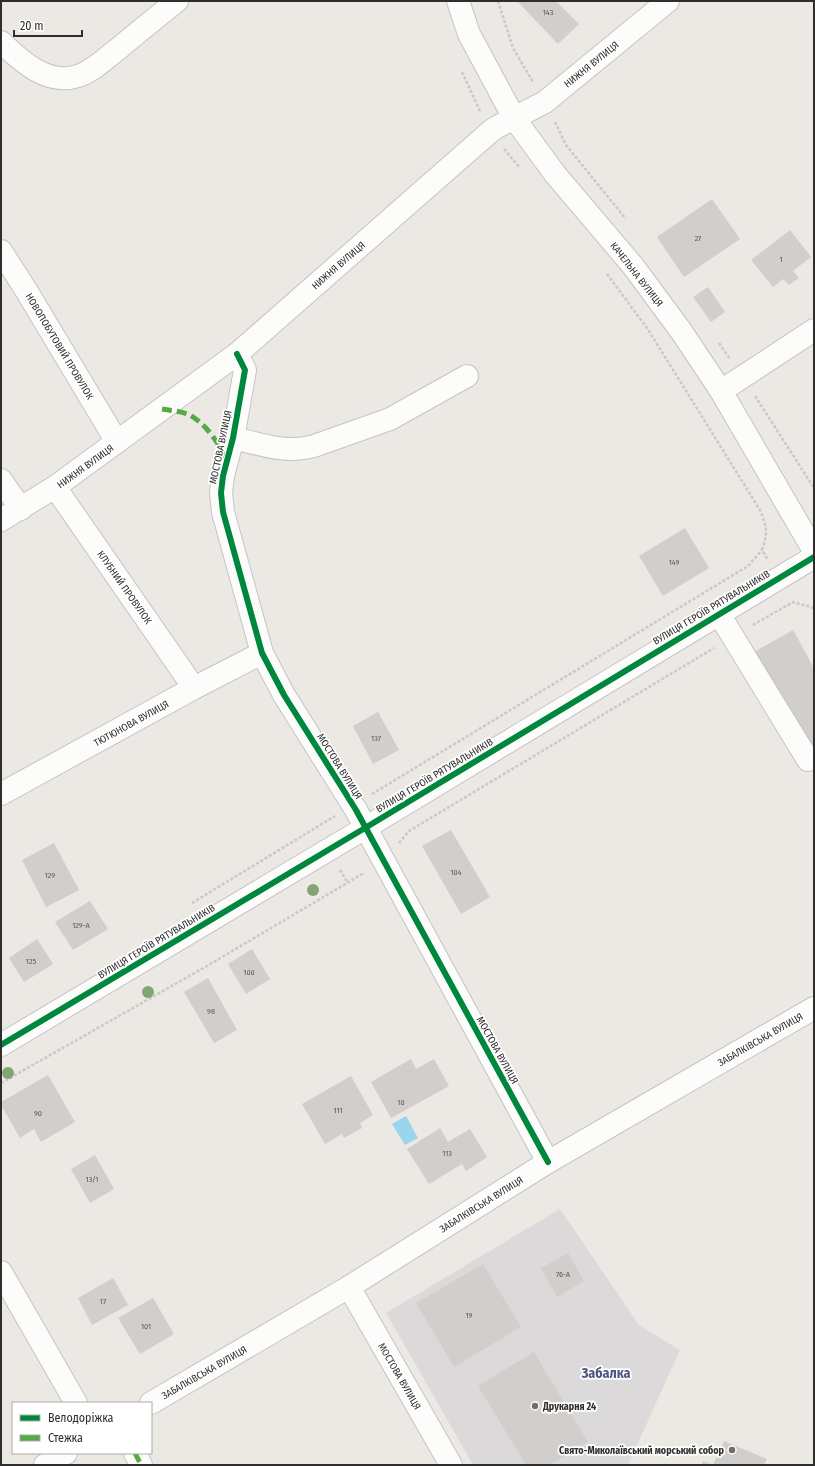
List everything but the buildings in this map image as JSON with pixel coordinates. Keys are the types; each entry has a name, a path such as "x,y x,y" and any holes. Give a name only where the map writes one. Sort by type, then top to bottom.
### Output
{"street":[{"path":"1,42 18,58 39,72 58,78 77,76 95,68 177,1"},
{"name":"КАЧЕЛЬНА ВУЛИЦЯ","path":"458,1 469,34 514,118 555,174 633,266 681,331 720,391 814,551"},
{"name":"НИЖНЯ ВУЛИЦЯ","path":"1,520 55,487 238,354 491,131 545,102 668,1"},
{"name":"НОВОПОБУТОВИЙ ПРОВУЛОК","path":"1,251 117,442"},
{"path":"720,391 814,330"},
{"name":"МОСТОВА ВУЛИЦЯ","path":"238,354 245,370 223,476 221,493 223,512 262,653 284,694 353,806 548,1162"},
{"path":"232,438 287,450 301,450 390,419 467,376"},
{"path":"1,480 21,508"},
{"name":"КЛУБНИЙ ПРОВУЛОК","path":"55,487 194,688"},
{"name":"ВУЛИЦЯ ГЕРОЇВ РЯТУВАЛЬНИКІВ","path":"1,1045 365,828 814,557"},
{"path":"719,614 808,760"},
{"name":"ТЮТЮНОВА ВУЛИЦЯ","path":"1,794 194,688 262,653"},
{"name":"ЗАБАЛКІВСЬКА ВУЛИЦЯ","path":"152,1402 349,1287 548,1162 814,1008"},
{"path":"1,1272 75,1402"},
{"name":"МОСТОВА ВУЛИЦЯ","path":"349,1287 451,1465"},
{"path":"45,1465 64,1454"},
{"path":"136,1454 142,1465"}],"path":[{"path":"498,1 513,48 545,102"},
{"path":"459,65 474,100 491,131 524,172"},
{"path":"353,806 748,566 762,550 766,540 766,525 760,510 647,328 606,272"},
{"path":"743,376 814,488"},
{"path":"762,550 778,578"},
{"path":"1,1083 207,966 383,862 409,831 733,637 793,602 814,608"}],"shaded area":[{"path":"560,1209 639,1325 680,1350 628,1465 473,1465 386,1313"}],"water":[{"path":"406,1116 418,1138 405,1145 392,1124"}],"marked path":[{"path":"162,409 193,417 212,436 227,459"},
{"path":"136,1454 141,1465"}],"cycle path":[{"path":"237,354 245,370 233,438 223,476 221,493 223,512 262,653 284,695 356,810 548,1162"},
{"path":"1,1045 365,828 814,557"}],"place":[{"name":"Друкарня 24","path":"535,1406"},
{"name":"Свято-Миколаївський морський собор","path":"732,1450"}],"district":[{"name":"Забалка","path":"606,1373"}]}
